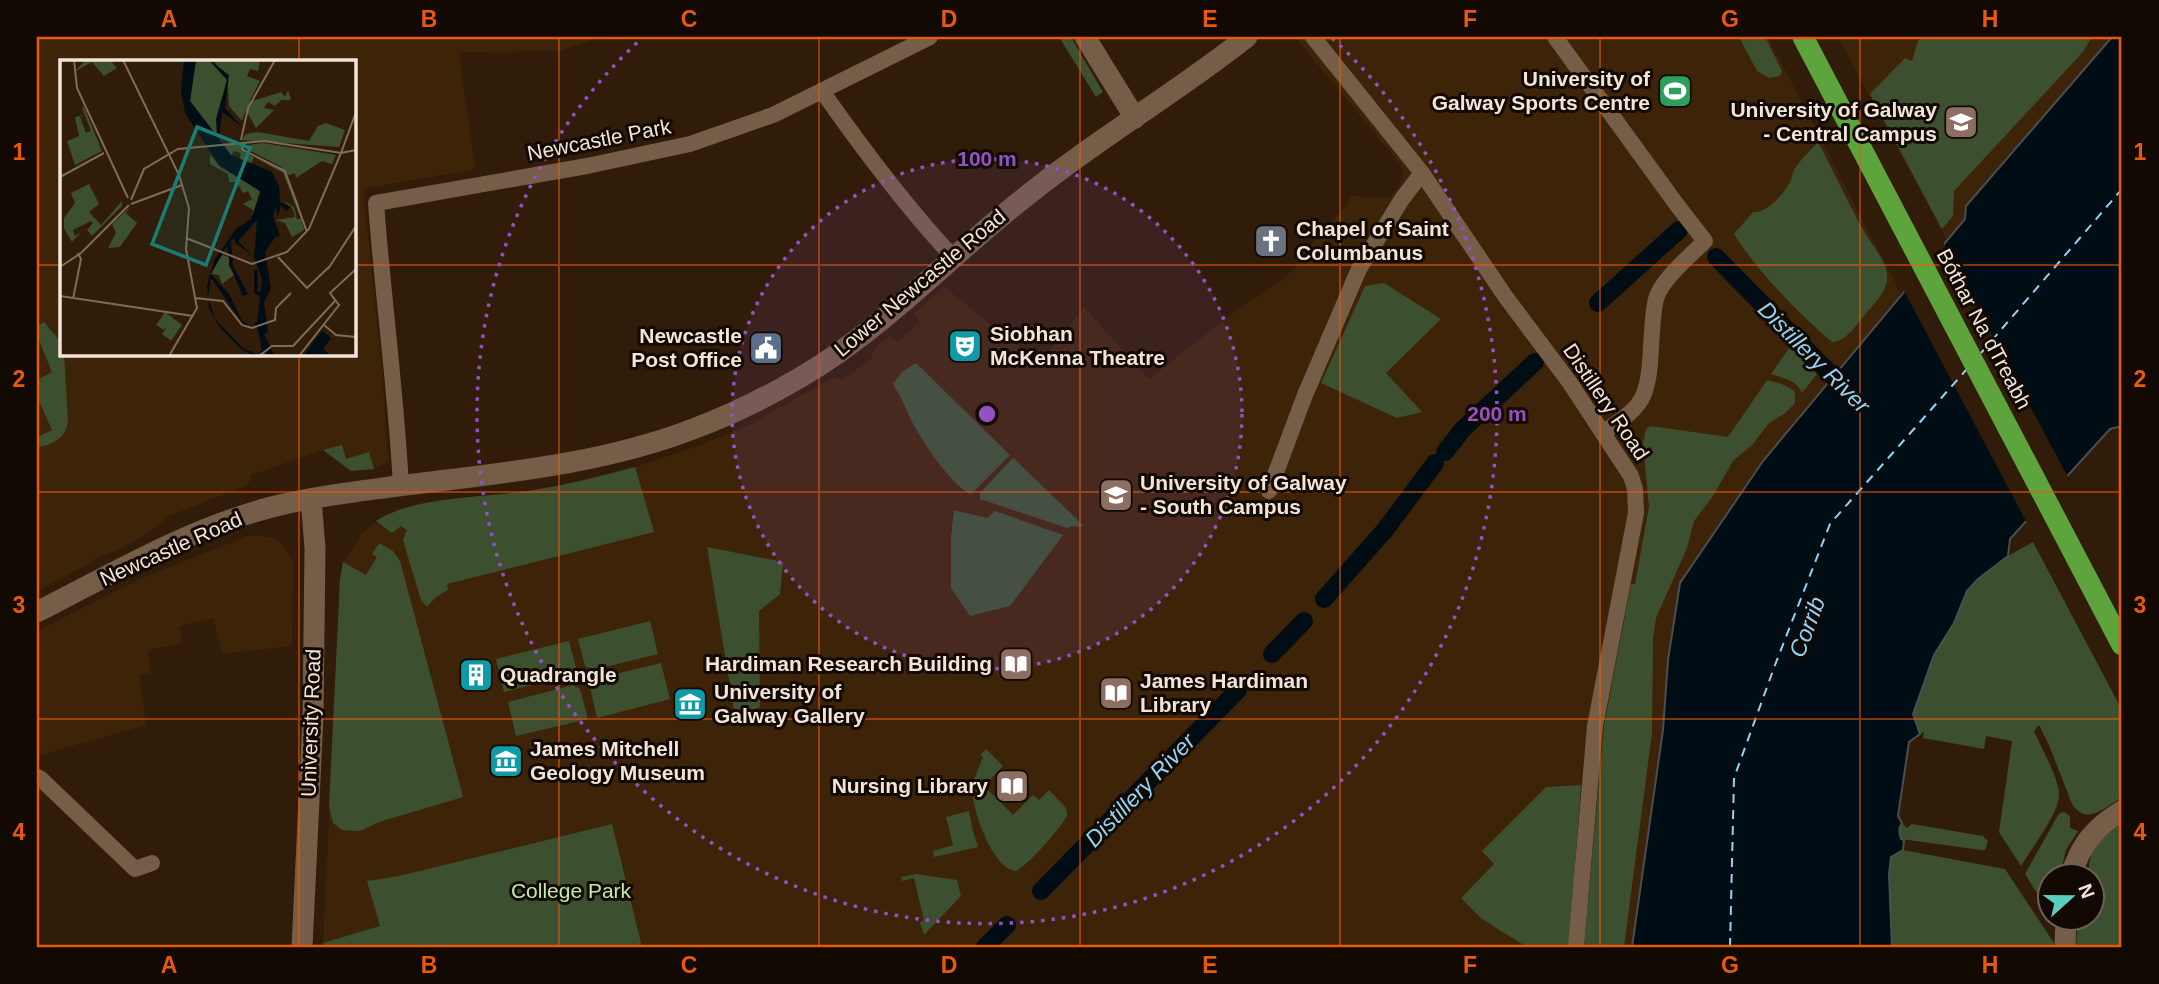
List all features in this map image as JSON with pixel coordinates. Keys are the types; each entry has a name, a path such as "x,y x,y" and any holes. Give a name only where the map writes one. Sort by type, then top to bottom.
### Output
{"highway":[{"name":"Bóthar Na dTreabh","path":"1803,37 2122,645"}],"main road":[{"path":"1085,37 1135,118"},
{"name":"Lower Newcastle Road","path":"311,499 582,461 656,442 697,428 778,388 841,351 870,330 1044,182 1247,37"},
{"name":"Newcastle Road","path":"37,612 210,526 270,507 311,499"},
{"name":"University Road","path":"302,947 314,675 315,537 311,499"},
{"path":"2075,862 2092,833 2106,820 2122,811"}],"street":[{"name":"Newcastle Park","path":"401,486 396,396 383,293 376,203 587,166 690,144 763,119 930,37"},
{"name":"Distillery Road","path":"1313,37 1422,173 1505,296 1570,383 1631,477 1637,501 1595,726 1576,947"},
{"path":"1555,37 1706,241 1676,270 1656,297 1643,396 1630,412 1603,433"},
{"path":"822,91 887,178 953,257"},
{"path":"1269,491 1304,395 1359,269 1402,199 1422,173"},
{"path":"37,777 135,869 152,863"}],"shaded area":[{"path":"37,37 600,37 560,51 459,52 475,169 363,189 382,370 388,461 374,469 351,471 323,450 251,475 245,486 169,516 145,535 96,558 37,591"},
{"name":"University of Galway - South Campus","path":"1295,37 1768,37 1901,294 1763,461 1680,583 1668,660 1663,730 1632,947 323,947 340,580 343,562 362,534 376,521 399,509 581,481 695,447 749,425 827,381 834,378 843,380 871,359 875,349 889,336 897,343 920,321 914,314 944,287 1040,363 1084,307 1149,379 1238,309 1281,281 1301,262 1317,236 1346,206 1351,196 1390,198 1403,178 1400,164"},
{"name":"University of Galway - Central Campus","path":"1838,37 2112,37 1966,206 1965,219 1947,241"},
{"path":"256,535 276,539 293,561 292,646 222,654 213,618 179,626 182,643 148,650 151,673 139,675 146,725 37,756 37,631 137,580"}],"green space":[{"path":"1059,37 1071,37 1103,92 1096,97"},
{"path":"1739,37 1765,37 1782,71 1780,76 1769,78 1757,71"},
{"name":"University of Galway - Central Campus","path":"1925,37 2092,37 2082,53 1954,191 1953,216 1942,229 1870,94 1905,58 1912,61 1918,41"},
{"path":"1818,142 1865,233 1883,261 1887,274 1884,290 1875,304 1846,336 1832,342 1779,291 1754,263 1734,234 1753,212 1764,210 1779,197 1790,182 1795,169"},
{"path":"1384,283 1441,319 1386,373 1422,412 1397,418 1321,383 1365,286"},
{"path":"44,322 60,341 60,355 64,355 68,421 65,432 58,440 37,447 37,437 52,430 37,397 37,380 52,372 37,335 37,326"},
{"path":"1790,347 1817,374 1802,393 1793,382 1771,374"},
{"path":"916,363 1010,455 971,494 954,481 937,460 915,427 893,384 902,372"},
{"path":"1767,380 1795,392 1795,403 1769,423 1753,444 1733,461 1713,496 1694,521 1687,548 1656,618 1653,638 1652,733 1624,947 1584,947 1604,726 1631,584 1635,584 1649,507 1643,443 1646,429 1650,426 1728,437"},
{"path":"342,445 346,459 369,452 374,469 351,471 323,450"},
{"path":"1013,458 1083,525 1067,528 980,499 980,493"},
{"path":"635,467 654,532 447,584 448,590 436,597 427,607 421,600 405,547 403,539 407,530 401,526 392,533 376,521 411,506 534,490"},
{"path":"954,510 987,518 995,511 1063,535 1010,606 970,616 951,588"},
{"path":"2033,542 2122,710 2122,798 2096,813 2083,814 2078,810 2072,804 2039,725 2034,731 2056,779 2058,801 2050,820 2021,866 1999,832 2012,741 1986,736 1984,749 1923,738 1924,732 1920,734 1913,714 1934,655 1954,623 1967,591 2008,556"},
{"path":"379,543 393,551 400,561 463,797 379,822 360,831 342,830 333,823 329,806 340,580 343,562 366,575 377,557 372,554"},
{"path":"707,547 783,562 780,594 759,611 760,707 735,716"},
{"path":"650,621 658,654 593,670 585,666 578,639"},
{"path":"569,641 576,668 570,675 504,692 496,659"},
{"path":"661,663 670,699 597,718 590,687 595,679"},
{"path":"573,685 580,689 588,719 516,736 508,702"},
{"path":"986,749 1003,766 984,786 1013,815 1033,795 1039,800 1049,790 1066,808 1067,816 1056,831 1034,856 1016,871 1007,868 998,859 984,833 974,804 973,782 983,757 980,755"},
{"path":"1581,785 1569,947 1525,947 1482,919 1461,898 1494,864 1482,851 1546,787"},
{"path":"969,811 978,847 934,857 933,851 953,845 946,817"},
{"path":"2066,813 2070,817 2070,828 2078,831 2066,850 2063,862 2036,862 2036,892 2025,874 2058,815"},
{"path":"1902,823 1907,828 1912,824 1983,836 1988,841 1985,850 1981,850 1901,839 1899,831"},
{"path":"2122,823 2122,947 2076,947 2077,932 2106,932 2106,862 2090,862 2093,846"},
{"name":"College Park","path":"612,824 642,947 323,947 323,943 380,926 367,881 399,876"},
{"path":"1903,850 2005,869 2036,916 2036,932 2047,932 2054,947 1892,947 1889,874 1891,857"},
{"path":"916,874 957,880 961,896 924,935 920,922 924,920 914,878 902,881 901,877"}],"water":[{"name":"Corrib","path":"2112,37 2122,37 2122,426 2110,429 2010,539 2008,556 1967,591 1954,623 1934,655 1913,714 1920,734 1909,742 1898,816 1902,823 1899,831 1901,839 1904,840 1903,850 1891,857 1889,874 1892,947 1632,947 1663,730 1668,660 1680,583 1763,461 1965,219 1966,206"}],"pier":[{"path":"1942,241 2069,479 2028,525 1902,287"}],"waterway":[{"name":"Distillery River","path":"1598,303 1679,230"},
{"name":"Distillery River","path":"1716,257 1848,392"},
{"name":"Distillery River","path":"1445,452 1463,429 1535,362"},
{"name":"Distillery River","path":"1324,599 1385,530 1435,463"},
{"name":"Distillery River","path":"1272,654 1304,621"},
{"name":"Distillery River","path":"1041,891 1238,690"},
{"name":"Distillery River","path":"985,947 1007,925"}],"ferry route":[{"path":"1981,353 2122,189"},
{"path":"1730,947 1734,778 1830,524 1966,370"}],"place":[{"name":"University of Galway Sports Centre","path":"1675,91"},
{"name":"University of Galway - Central Campus","path":"1961,122"},
{"name":"Chapel of Saint Columbanus","path":"1271,241"},
{"name":"Siobhan McKenna Theatre","path":"965,346"},
{"name":"Newcastle Post Office","path":"766,348"},
{"name":"University of Galway - South Campus","path":"1116,495"},
{"name":"Hardiman Research Building","path":"1016,664"},
{"name":"Quadrangle","path":"476,675"},
{"name":"James Hardiman Library","path":"1116,693"},
{"name":"University of Galway Gallery","path":"690,704"},
{"name":"James Mitchell Geology Museum","path":"506,761"},
{"name":"Nursing Library","path":"1012,786"}]}
